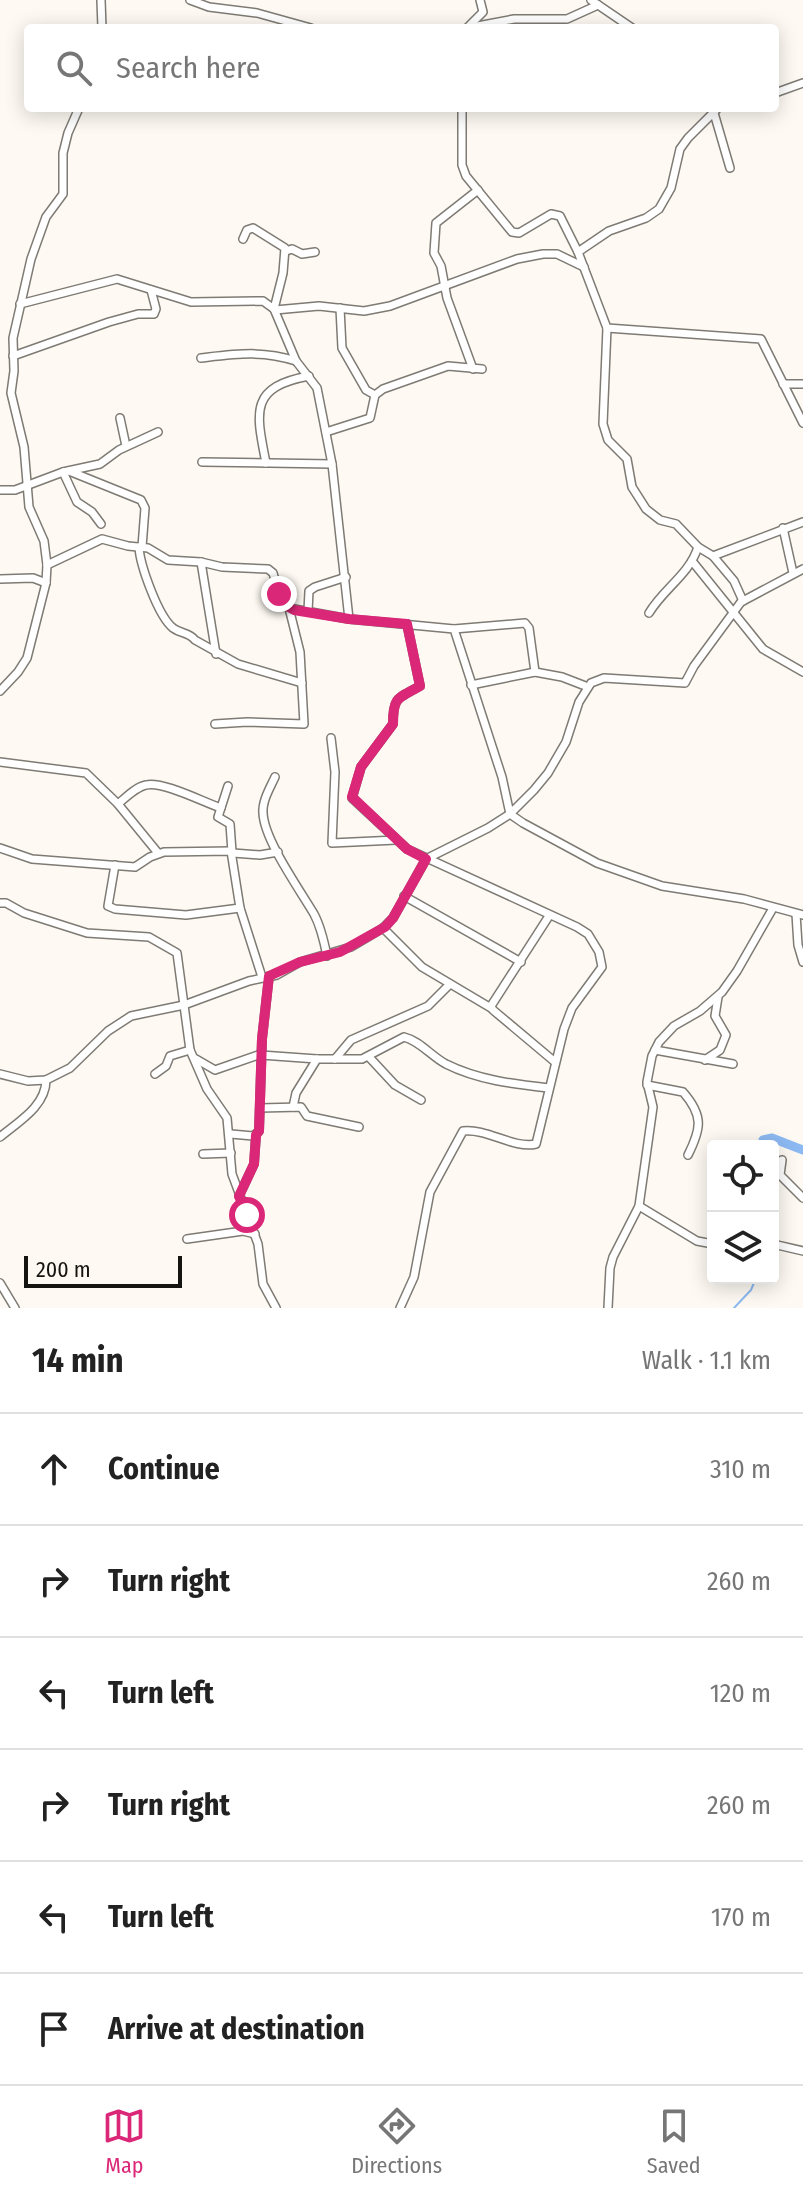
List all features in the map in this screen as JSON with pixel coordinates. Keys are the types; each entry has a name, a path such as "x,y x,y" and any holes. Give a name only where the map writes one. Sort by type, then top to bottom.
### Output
{"street":[{"path":"101,0 102,24"},
{"path":"190,0 209,7 257,13 297,24"},
{"path":"472,24 482,16 480,0"},
{"path":"488,24 514,19 567,19 594,2 626,24"},
{"path":"779,92 803,83"},
{"path":"0,691 27,658 46,583 47,565 44,541 29,507 24,447 11,393 13,338 31,259 43,224 63,194 63,153 77,112"},
{"path":"462,112 462,165 466,176 502,221 516,233 557,213 578,252 607,328 605,433 627,459 632,487 646,509 660,520 676,524 698,547 713,556 734,581 743,601"},
{"path":"578,252 609,231 646,218 659,209 667,198 680,149 714,112"},
{"path":"716,112 730,168"},
{"path":"326,432 370,418 375,395 383,389 448,366 478,369 434,253 436,223 478,190"},
{"path":"243,239 247,230 253,228 281,243 286,251 275,309 296,361 317,388 332,464 349,619"},
{"path":"286,251 292,249 302,254 315,252"},
{"path":"20,304 117,279 191,302 263,301 275,309 302,306 364,311 390,306 517,259 557,254 584,267"},
{"path":"13,356 109,322 138,314 154,314 156,309 151,290"},
{"path":"340,308 342,348 366,390 375,395"},
{"path":"607,328 761,339 803,423"},
{"path":"201,358 270,353 296,361"},
{"path":"266,463 260,402 279,384 309,376"},
{"path":"783,384 803,384"},
{"path":"120,418 126,446"},
{"path":"0,490 11,491 65,471 100,464 126,446 158,432"},
{"path":"202,462 332,464"},
{"path":"65,471 77,502 91,510 101,524"},
{"path":"65,471 141,500 145,508 140,547 142,566 168,622 176,630 191,635 216,654 256,671 302,683"},
{"path":"713,556 803,522"},
{"path":"783,528 793,573"},
{"path":"47,565 99,539 152,550 168,560 271,570 279,594 289,608 300,652 303,725 215,724"},
{"path":"649,613 659,596 686,573 698,547"},
{"path":"692,561 763,649 803,672"},
{"path":"201,562 216,654"},
{"path":"0,1074 28,1081 46,1080 74,1065 119,1022 147,1012 184,1005 300,962 327,956 351,947 383,928 393,918 426,859 510,814 548,773 566,742 579,702 588,687 604,678 685,683 694,666 743,601 803,569"},
{"path":"308,611 309,591 346,577"},
{"path":"0,579 33,578 46,583"},
{"path":"289,608 349,619 454,629 525,623 529,628 535,672"},
{"path":"400,1308 414,1277 430,1192 463,1131 482,1132 529,1146 536,1144 555,1062 572,1008 600,972 602,963 588,934 407,849 352,797 361,767 393,724 392,710 397,699 420,686 407,624"},
{"path":"454,629 502,777 510,814 588,858 662,886 744,899 800,914 798,945 803,962"},
{"path":"471,685 535,672 562,677 588,687"},
{"path":"331,738 335,772 332,843 396,840"},
{"path":"0,762 83,771 118,804 158,853"},
{"path":"275,777 262,812 289,877 321,929 327,956"},
{"path":"118,804 137,789 149,785 168,788 221,808"},
{"path":"228,786 219,819 229,823 240,908 266,977 259,1131 254,1164 239,1196"},
{"path":"0,848 36,860 93,866 138,866 158,853 260,855 278,852"},
{"path":"115,865 108,899 108,906 115,909 186,915 240,908"},
{"path":"404,896 521,962"},
{"path":"0,903 81,931 149,937 177,953 192,1054 207,1089 227,1118 231,1134 232,1170 255,1234 263,1284 276,1308"},
{"path":"608,1308 613,1257 639,1206 653,1107 647,1085 655,1050 674,1026 700,1011 718,995 737,971 773,908"},
{"path":"491,1008 549,916"},
{"path":"383,928 422,967 491,1008 555,1062"},
{"path":"335,1059 351,1040 428,1006 450,984"},
{"path":"705,1060 720,1050 726,1035 715,1016 718,995"},
{"path":"155,1074 166,1066 170,1056 192,1054 215,1070 261,1055 317,1059 369,1057 404,1037 462,1072 549,1088"},
{"path":"655,1050 733,1064"},
{"path":"369,1057 395,1085 421,1100"},
{"path":"293,1107 296,1093 317,1059"},
{"path":"0,1137 38,1103 45,1092 46,1080"},
{"path":"647,1085 683,1092 695,1109 699,1132 688,1155"},
{"path":"260,1108 303,1108 307,1116 359,1127"},
{"path":"231,1134 256,1135"},
{"path":"203,1154 231,1153"},
{"path":"782,1160 780,1175 803,1198"},
{"path":"639,1206 697,1241 707,1243"},
{"path":"187,1239 243,1231 255,1234"},
{"path":"779,1245 803,1251"},
{"path":"0,1283 4,1299 15,1308"}],"waterway":[{"path":"763,1140 777,1140"},
{"path":"779,1141 803,1150"},
{"path":"734,1308 754,1284"}],"route":[{"path":"247,1215 239,1196 253,1171 259,1131 263,1018 269,976 300,962 340,952 385,927 426,859 407,849 352,797 361,767 393,724 392,710 397,699 420,686 407,624 294,610 285,605 279,594"}]}
